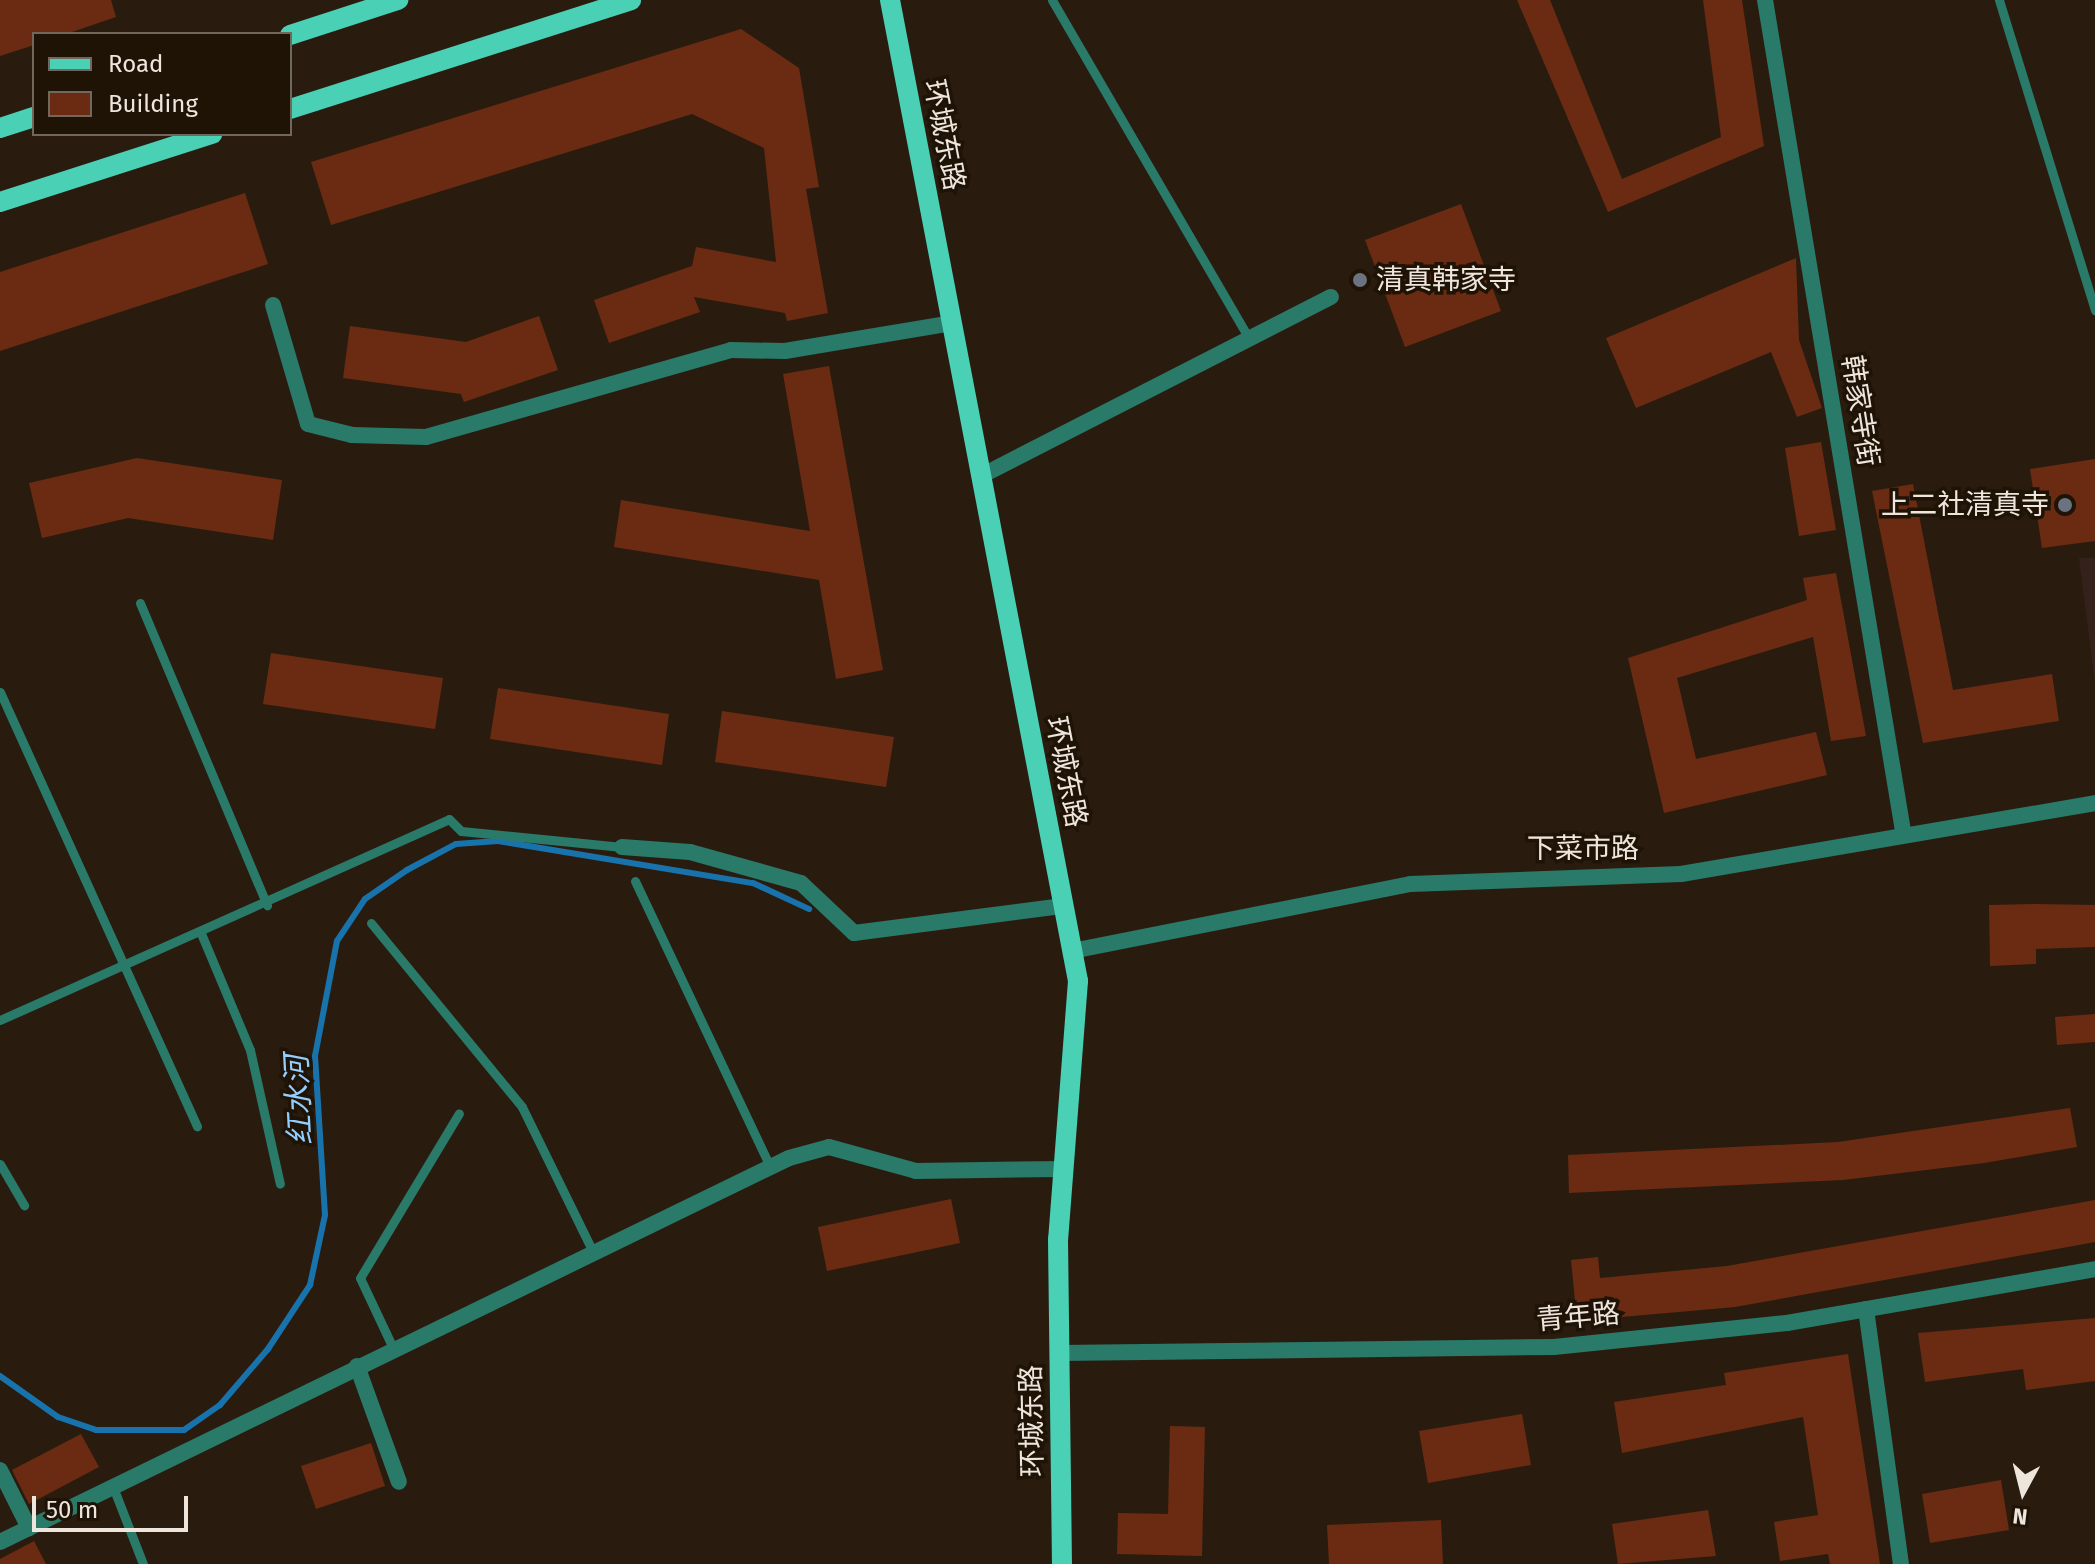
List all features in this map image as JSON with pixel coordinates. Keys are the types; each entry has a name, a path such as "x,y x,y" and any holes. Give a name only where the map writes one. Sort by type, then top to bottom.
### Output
{"main road":[{"path":"292,34 398,0"},
{"path":"292,108 631,0"},
{"name":"环城东路","path":"890,0 1078,981 1063,1169 1059,1353 1062,1564"},
{"path":"0,128 32,118"},
{"path":"0,202 206,136"}],"street":[{"name":"韩家寺街","path":"1765,0 1903,831"},
{"path":"981,476 1331,297"},
{"path":"273,305 308,424 352,435 426,437 731,350 785,351 952,323"},
{"name":"下菜市路","path":"1072,951 1410,884 1681,874 1903,831 2095,803"},
{"path":"622,847 690,852 801,883 854,933 1063,906"},
{"path":"0,1542 592,1250 770,1166 829,1147 916,1171 1063,1169"},
{"name":"青年路","path":"1059,1353 1554,1347 1866,1309 2095,1269"},
{"path":"1866,1309 1901,1564"},
{"path":"357,1366 399,1482"},
{"path":"0,1470 29,1528"}],"lane":[{"path":"1052,0 1249,339"},
{"path":"1999,0 2095,310"},
{"path":"140,603 267,905"},
{"path":"0,692 197,1126"},
{"path":"0,1020 200,931 267,905 449,819 461,831 622,847"},
{"path":"635,881 770,1166"},
{"path":"371,923 522,1107 592,1250"},
{"path":"200,931 250,1050 280,1184"},
{"path":"393,1348 360,1278 459,1113"},
{"path":"0,1164 24,1205"},
{"path":"113,1487 143,1564"}],"shaded area":[{"path":"2079,558 2095,558 2095,683"}],"building":[{"path":"0,0 111,0 116,17 72,32 32,32 32,46 0,56"},
{"path":"1517,0 1550,0 1622,179 1721,137 1703,0 1742,0 1764,146 1608,212"},
{"path":"741,29 799,68 819,187 806,189 828,313 787,321 785,313 694,297 700,312 609,343 594,300 692,266 696,247 776,262 764,148 692,114 331,225 311,162"},
{"path":"245,193 268,264 0,351 0,272"},
{"path":"1461,204 1501,311 1405,347 1365,240"},
{"path":"1796,258 1799,340 1822,408 1797,417 1771,352 1636,408 1606,338"},
{"path":"539,316 558,370 464,402 461,394 343,378 350,326 466,342"},
{"path":"829,366 883,670 836,679 819,580 614,547 621,500 810,531 783,374"},
{"path":"1821,442 1836,530 1799,536 1785,448"},
{"path":"137,458 282,480 273,540 128,518 42,538 29,483"},
{"name":"上二社清真寺","path":"2095,459 2095,541 2042,548 2030,469"},
{"path":"1913,484 1953,690 2052,674 2059,721 1923,743 1872,491"},
{"path":"1836,573 1866,736 1831,741 1813,637 1677,678 1696,759 1816,732 1827,775 1664,813 1628,658 1807,600 1803,578"},
{"path":"271,653 443,678 435,729 263,704"},
{"path":"498,688 669,714 662,765 490,739"},
{"path":"722,711 894,737 886,787 715,762"},
{"path":"1989,905 2095,905 2095,947 2036,949 2036,964 1990,966"},
{"path":"2095,1014 2095,1042 2057,1045 2055,1017"},
{"path":"2070,1108 2077,1147 1984,1163 1843,1180 1569,1193 1568,1155 1838,1142"},
{"path":"951,1199 960,1243 827,1271 818,1227"},
{"path":"2095,1200 2095,1242 1735,1307 1577,1321 1571,1260 1598,1257 1600,1278 1727,1266"},
{"path":"2095,1318 2095,1381 2026,1390 2023,1369 1925,1382 1918,1333"},
{"path":"1848,1354 1880,1564 1830,1564 1828,1554 1780,1561 1774,1522 1818,1515 1803,1417 1622,1453 1614,1402 1726,1385 1724,1373"},
{"path":"1522,1414 1531,1465 1428,1483 1419,1431"},
{"path":"1170,1426 1205,1427 1202,1556 1117,1554 1118,1513 1168,1514"},
{"path":"81,1434 99,1467 29,1504 12,1470"},
{"path":"371,1443 385,1486 316,1509 301,1466"},
{"path":"2001,1480 2009,1530 1930,1543 1922,1494"},
{"path":"1708,1510 1716,1556 1618,1564 1612,1524"},
{"path":"1441,1520 1443,1564 1329,1564 1327,1525"},
{"path":"34,1541 46,1564 0,1564 0,1559"}],"waterway":[{"name":"红水河","path":"0,1376 58,1417 96,1430 184,1430 220,1405 268,1349 310,1285 325,1215 315,1056 337,941 365,899 407,870 456,844 498,841 753,883 809,909"}],"place":[{"name":"清真韩家寺","path":"1360,280"},
{"name":"上二社清真寺","path":"2065,505"}]}
